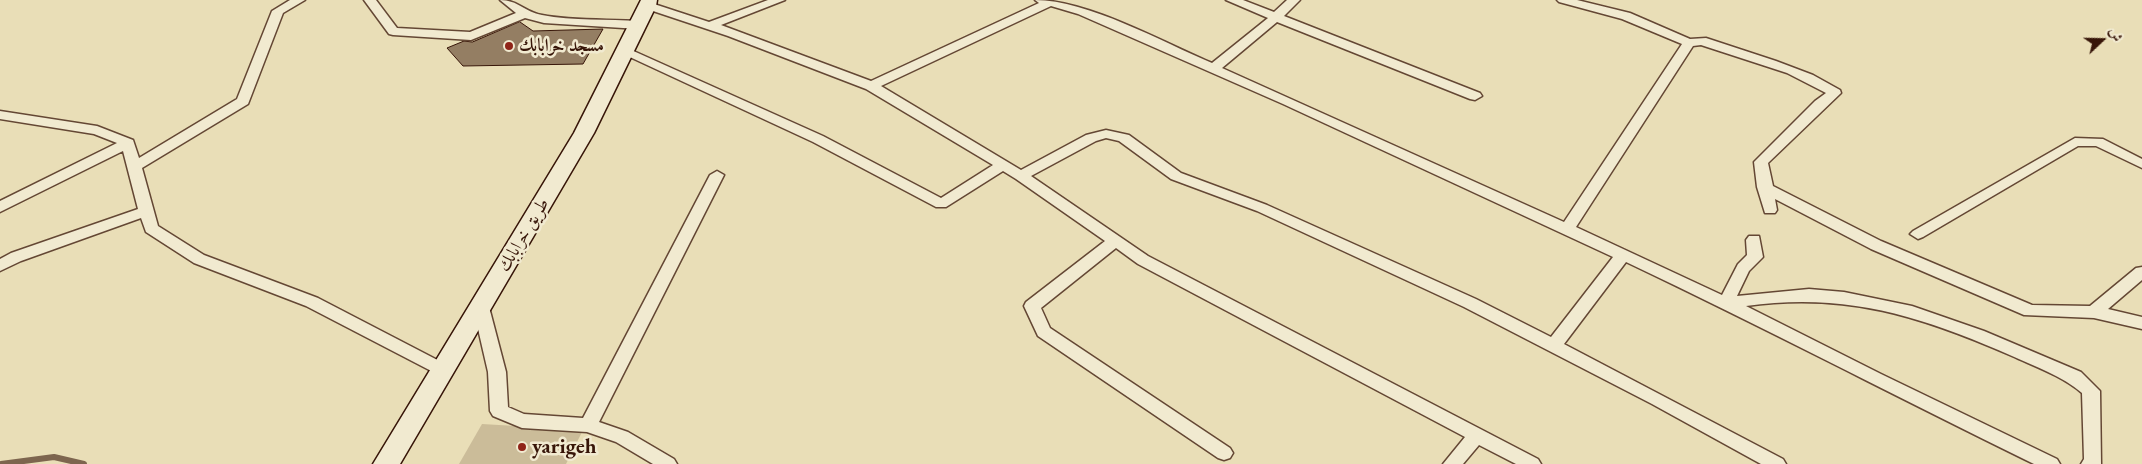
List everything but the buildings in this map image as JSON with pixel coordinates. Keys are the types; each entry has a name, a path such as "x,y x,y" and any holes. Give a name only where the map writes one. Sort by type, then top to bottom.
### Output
{"main road":[{"name":"طريق خرابابك","path":"386,464 584,133 646,10"}],"street":[{"path":"135,166 243,101 278,11 299,0"},
{"path":"370,0 393,31 471,36 524,14"},
{"path":"506,0 524,14 544,19 646,10 708,26 871,86 1004,165 1142,260 1532,464"},
{"path":"708,26 779,0"},
{"path":"1232,0 1474,96"},
{"path":"1213,69 1294,0"},
{"path":"1563,0 1626,16 1689,43 1702,41 1728,49 1826,86 1835,93 1820,104 1761,162 1764,187 1770,210"},
{"path":"871,86 1045,2 1082,11 1567,229 1726,303 1875,380 2051,464"},
{"path":"1567,229 1689,43"},
{"path":"625,52 818,139 941,204 1004,165"},
{"path":"0,115 97,130 128,143"},
{"path":"1021,176 1091,138 1106,134 1124,138 1176,176 1262,208 1470,303 1658,399 1777,464"},
{"path":"1918,234 2075,142 2098,142 2142,164"},
{"path":"128,143 151,229 199,259 312,302 443,370"},
{"path":"0,207 128,143"},
{"path":"588,425 717,175"},
{"path":"1764,187 1876,245 2030,311 2094,312 2142,323"},
{"path":"0,266 16,257 147,211"},
{"path":"1726,303 1743,268 1755,257 1754,240"},
{"path":"1115,241 1032,306 1044,332 1224,453"},
{"path":"1553,346 1623,255"},
{"path":"2094,312 2142,272"},
{"path":"1726,303 1808,295 1866,300 1933,317 2075,377 2091,391 2093,461 2090,464"},
{"path":"481,307 497,372 499,411 522,420 588,425 622,438 668,464"},
{"path":"1452,464 1477,435"}],"shaded area":[{"name":"yarigeh","path":"482,424 583,430 566,464 459,464"}],"waterway":[{"path":"1,464 54,457 84,464"}],"place":[{"name":"مسجد خرابابك","path":"509,46"},
{"name":"yarigeh","path":"522,447"}]}
